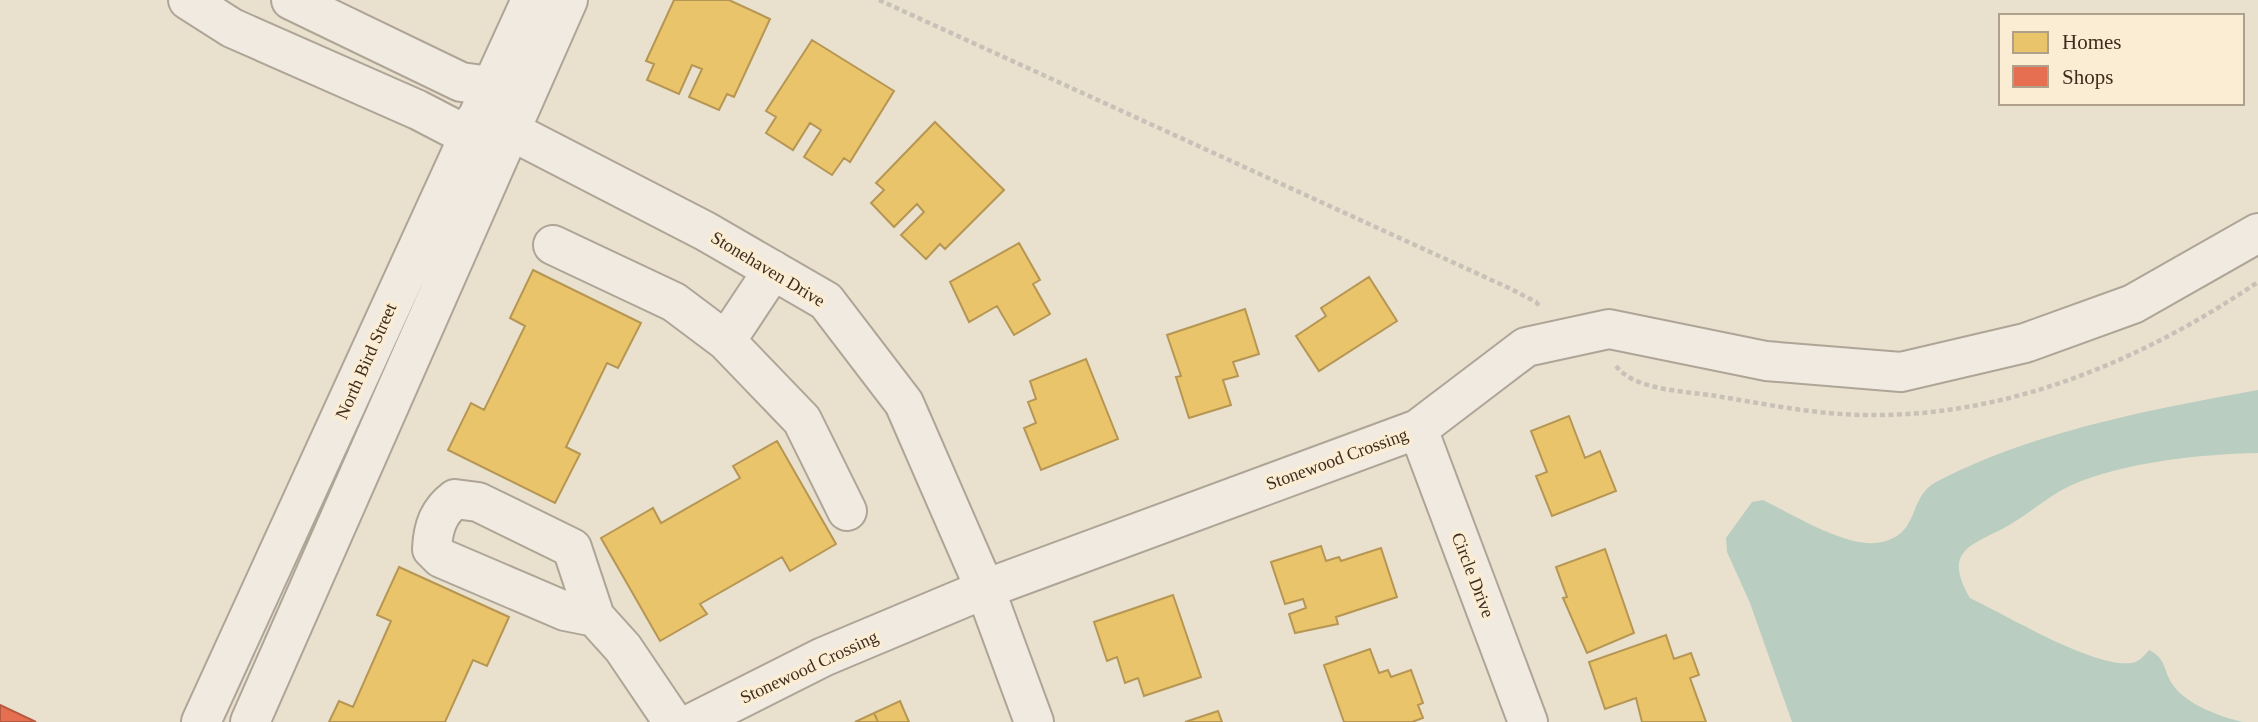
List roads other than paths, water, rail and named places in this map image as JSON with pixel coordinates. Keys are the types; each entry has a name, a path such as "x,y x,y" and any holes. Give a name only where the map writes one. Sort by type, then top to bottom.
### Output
{"street":[{"name":"Stonehaven Drive","path":"188,0 232,28 418,110 478,114 705,231 826,301 904,403 985,589 1034,722"},
{"name":"Stonehaven Drive","path":"291,0 461,82 478,114"},
{"name":"North Bird Street","path":"201,722 531,0"},
{"path":"250,722 568,0"},
{"name":"Stonewood Crossing","path":"694,722 823,657 985,589 1418,429 1526,347 1609,329 1766,361 1901,372 2025,343 2133,304 2258,233"},
{"path":"553,244 674,302 726,341 802,420 847,511"},
{"path":"726,341 773,270"},
{"name":"Circle Drive","path":"1418,429 1528,722"},
{"path":"595,617 623,648 673,722"}]}
